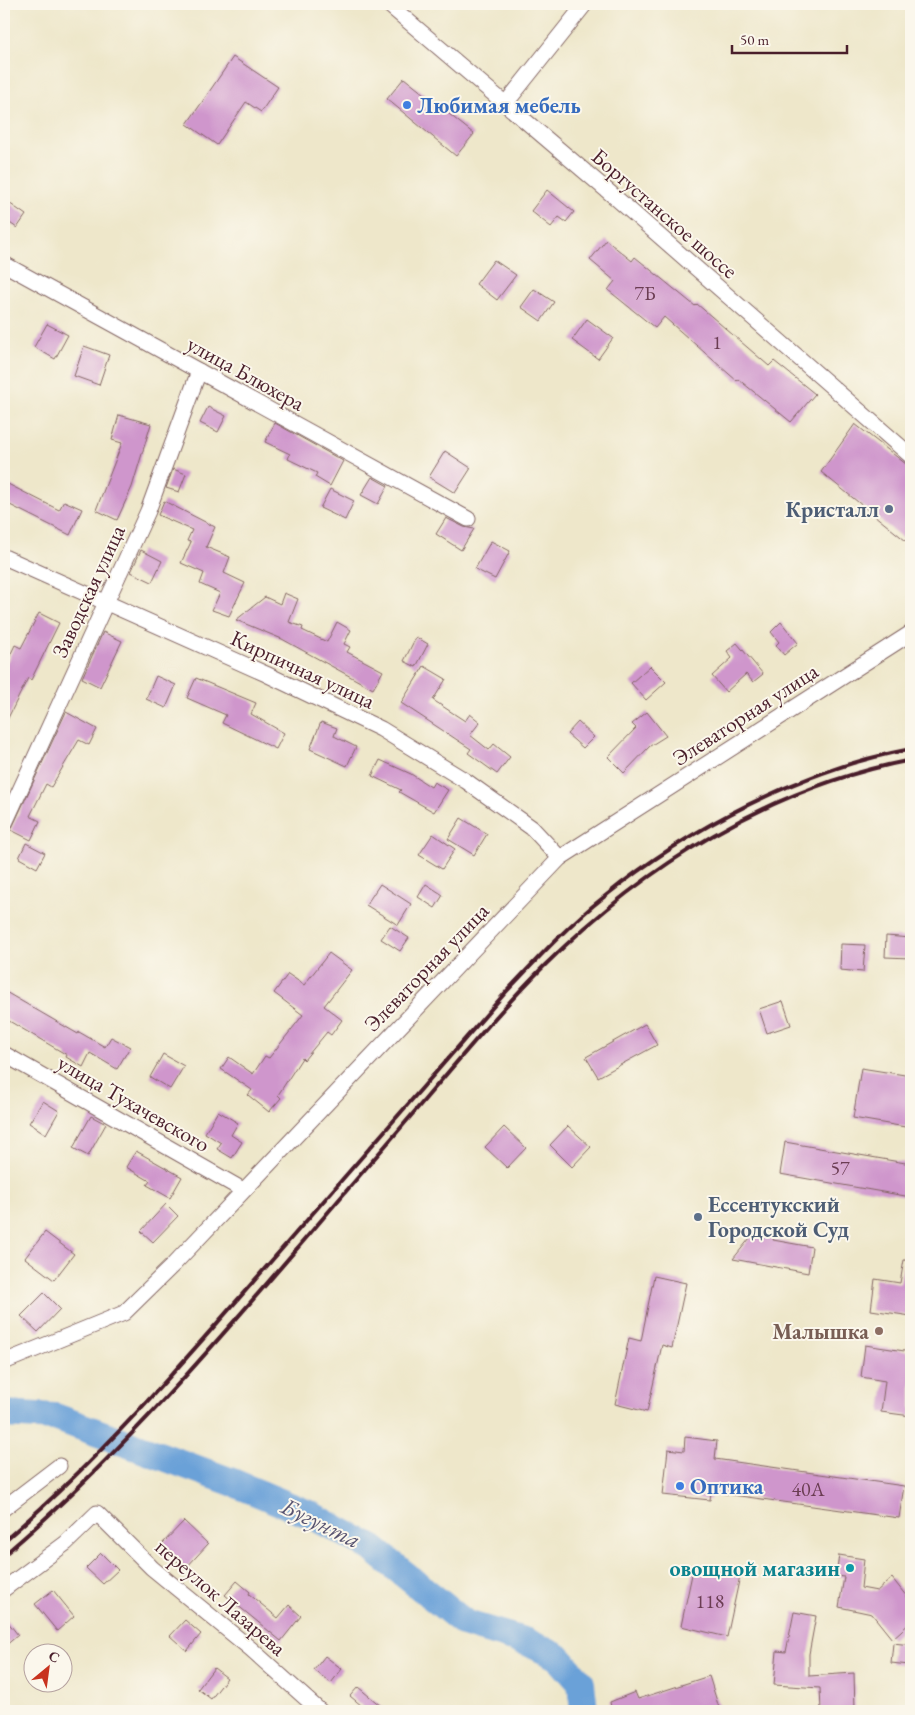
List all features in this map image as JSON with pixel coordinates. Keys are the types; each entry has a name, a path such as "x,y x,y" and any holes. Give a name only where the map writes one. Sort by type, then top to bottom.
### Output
{"street":[{"name":"Боргустанское шоссе","path":"388,4 506,103 911,456"},
{"path":"506,103 585,4"},
{"name":"улица Блюхера","path":"4,264 468,518"},
{"name":"Заводская улица","path":"4,825 148,511 199,371"},
{"name":"Кирпичная улица","path":"4,557 381,729 466,782 532,828 560,858"},
{"name":"Элеваторная улица","path":"4,1362 124,1313 173,1265 560,858 911,633"},
{"name":"улица Тухачевского","path":"4,1054 243,1190"},
{"path":"4,1508 58,1466"},
{"name":"переулок Лазарева","path":"4,1590 66,1543 97,1513 152,1568 251,1649 320,1711"}],"building":[{"path":"233,57 278,87 261,112 246,102 217,145 187,124"},
{"path":"404,78 474,134 456,156 387,99"},
{"path":"547,190 574,212 566,222 559,217 551,227 531,211"},
{"path":"9,203 26,215 17,228 4,219 4,211"},
{"path":"606,240 632,261 635,257 695,306 697,304 769,366 774,361 815,394 791,422 738,379 737,381 664,317 655,328 608,290 615,281 590,260"},
{"path":"494,260 516,275 497,300 476,284"},
{"path":"534,289 554,302 541,321 521,307"},
{"path":"587,319 613,338 598,359 572,340"},
{"path":"47,324 68,335 55,359 34,347"},
{"path":"84,346 109,355 99,385 74,376"},
{"path":"208,407 226,416 218,432 200,423"},
{"path":"119,415 151,424 132,487 117,520 96,510 122,443 112,440"},
{"path":"275,423 343,461 330,486 315,477 317,473 288,459 290,454 265,442"},
{"name":"Кристалл","path":"855,424 911,468 911,545 821,472"},
{"path":"445,451 471,468 455,493 429,477"},
{"path":"173,469 186,474 179,492 166,488"},
{"path":"372,477 388,486 378,504 361,495"},
{"path":"4,482 59,510 64,501 82,509 70,535 4,502"},
{"path":"330,489 354,501 345,520 320,508"},
{"path":"164,501 215,527 206,547 230,557 224,573 245,583 229,616 212,610 220,593 200,584 204,573 181,563 191,542 187,541 192,530 158,515"},
{"path":"446,518 464,527 474,529 461,550 436,534"},
{"path":"491,541 510,551 495,579 475,569"},
{"path":"141,550 162,561 152,582 131,572"},
{"path":"284,593 298,599 289,622 303,627 302,630 327,642 337,622 351,630 344,644 350,647 347,652 383,671 373,689 282,639 236,620 265,597 280,604"},
{"path":"39,613 59,623 31,680 28,678 4,726 4,668 15,645 21,648"},
{"path":"781,622 798,643 784,655 776,645 779,642 771,632"},
{"path":"103,632 122,641 100,687 82,678"},
{"path":"416,637 428,644 416,667 404,661"},
{"path":"737,643 763,674 753,682 746,674 726,692 712,676 732,658 727,651"},
{"path":"424,666 446,679 433,700 465,721 470,714 480,722 470,735 489,750 494,744 510,757 497,774 468,753 471,749 401,703"},
{"path":"650,666 666,682 646,700 631,683"},
{"path":"156,676 176,685 166,708 146,699"},
{"path":"196,678 256,703 251,714 284,733 276,749 222,723 226,715 187,698"},
{"path":"66,712 97,729 89,745 79,740 51,787 46,784 30,816 40,821 31,840 11,830"},
{"path":"647,712 666,736 650,746 624,773 608,757 636,728 632,724"},
{"path":"321,722 337,728 334,736 356,747 347,766 310,749"},
{"path":"578,722 594,737 583,748 567,734"},
{"path":"380,760 411,774 431,787 434,782 448,790 434,812 399,792 401,790 372,776"},
{"path":"461,818 487,834 474,855 448,839"},
{"path":"433,834 455,849 442,869 419,855"},
{"path":"26,843 45,853 37,868 19,858"},
{"path":"380,884 411,904 398,925 366,905"},
{"path":"426,884 443,895 435,908 418,897"},
{"path":"390,926 409,938 400,951 381,939"},
{"path":"886,936 911,938 911,958 885,957"},
{"path":"841,944 865,945 863,972 840,970"},
{"path":"329,953 352,970 324,1006 342,1020 331,1035 327,1032 304,1060 302,1058 278,1095 281,1098 269,1112 248,1095 252,1090 221,1069 229,1057 253,1074 265,1056 269,1058 303,1015 274,993 288,974 304,985"},
{"path":"4,991 78,1034 79,1032 105,1047 111,1037 130,1047 117,1069 90,1053 83,1067 66,1057 67,1055 4,1018"},
{"path":"783,1001 791,1025 767,1033 759,1009"},
{"path":"645,1024 657,1045 598,1077 586,1057"},
{"path":"163,1054 184,1066 170,1089 150,1077"},
{"path":"861,1068 911,1076 911,1128 853,1118"},
{"path":"43,1101 59,1111 46,1134 29,1123"},
{"path":"218,1111 238,1123 231,1135 242,1142 232,1158 217,1149 221,1143 205,1133"},
{"path":"91,1116 106,1124 88,1156 73,1148"},
{"path":"568,1126 591,1147 572,1167 550,1145"},
{"path":"504,1127 526,1148 507,1168 485,1147"},
{"path":"785,1142 911,1164 911,1197 780,1174"},
{"path":"136,1151 182,1177 170,1198 147,1185 150,1181 126,1167"},
{"path":"166,1204 178,1216 153,1242 141,1231"},
{"path":"45,1232 74,1254 54,1280 25,1258"},
{"path":"754,1233 774,1237 773,1240 812,1247 808,1273 733,1259"},
{"path":"904,1260 911,1260 911,1316 871,1310 875,1279 900,1283"},
{"path":"654,1276 686,1283 672,1348 662,1345 647,1412 615,1404 629,1338 641,1341"},
{"path":"44,1293 60,1309 38,1332 21,1316"},
{"path":"865,1345 911,1352 911,1416 881,1412 885,1381 861,1377"},
{"path":"685,1437 717,1441 715,1459 904,1486 899,1518 711,1492 710,1500 663,1495 668,1449 684,1451"},
{"path":"184,1521 208,1544 185,1569 161,1545"},
{"path":"101,1553 118,1570 103,1584 86,1568"},
{"path":"839,1555 864,1559 861,1588 877,1591 892,1578 911,1602 911,1622 892,1639 872,1614 839,1607 844,1577 836,1576"},
{"path":"694,1565 740,1576 727,1637 681,1626"},
{"path":"237,1581 250,1592 249,1594 278,1618 289,1605 301,1616 281,1641 225,1595"},
{"path":"53,1590 74,1616 57,1631 35,1604"},
{"path":"794,1612 816,1616 809,1654 809,1676 854,1673 855,1710 821,1711 820,1688 774,1685 777,1651 786,1652"},
{"path":"4,1617 18,1635 4,1647"},
{"path":"185,1620 201,1634 187,1651 170,1636"},
{"path":"893,1643 911,1645 909,1665 891,1663"},
{"path":"325,1656 342,1669 331,1683 314,1670"},
{"path":"214,1668 227,1678 211,1699 198,1689"},
{"path":"709,1676 720,1711 608,1711 607,1708 611,1707 610,1702 635,1692 638,1699"},
{"path":"358,1687 387,1711 368,1711 350,1696"}],"waterway":[{"name":"Бугунта","path":"4,1414 55,1417 232,1482 311,1515 372,1548 466,1624 527,1642 558,1657 581,1683 584,1711"}],"railway":[{"path":"4,1541 72,1479 137,1412 199,1344 506,992 578,919 637,872 710,825 749,805 788,786 829,771 870,758 911,749"},
{"path":"4,1555 106,1460 155,1409 249,1304 524,986 584,929 668,863 713,835 760,810 809,789 859,772 911,760"}],"place":[{"name":"Любимая мебель","path":"407,105"},
{"name":"Кристалл","path":"889,509"},
{"name":"Ессентукский Городской Суд","path":"698,1217"},
{"name":"Малышка","path":"879,1331"},
{"name":"Оптика","path":"680,1486"},
{"name":"овощной магазин","path":"850,1568"}]}
